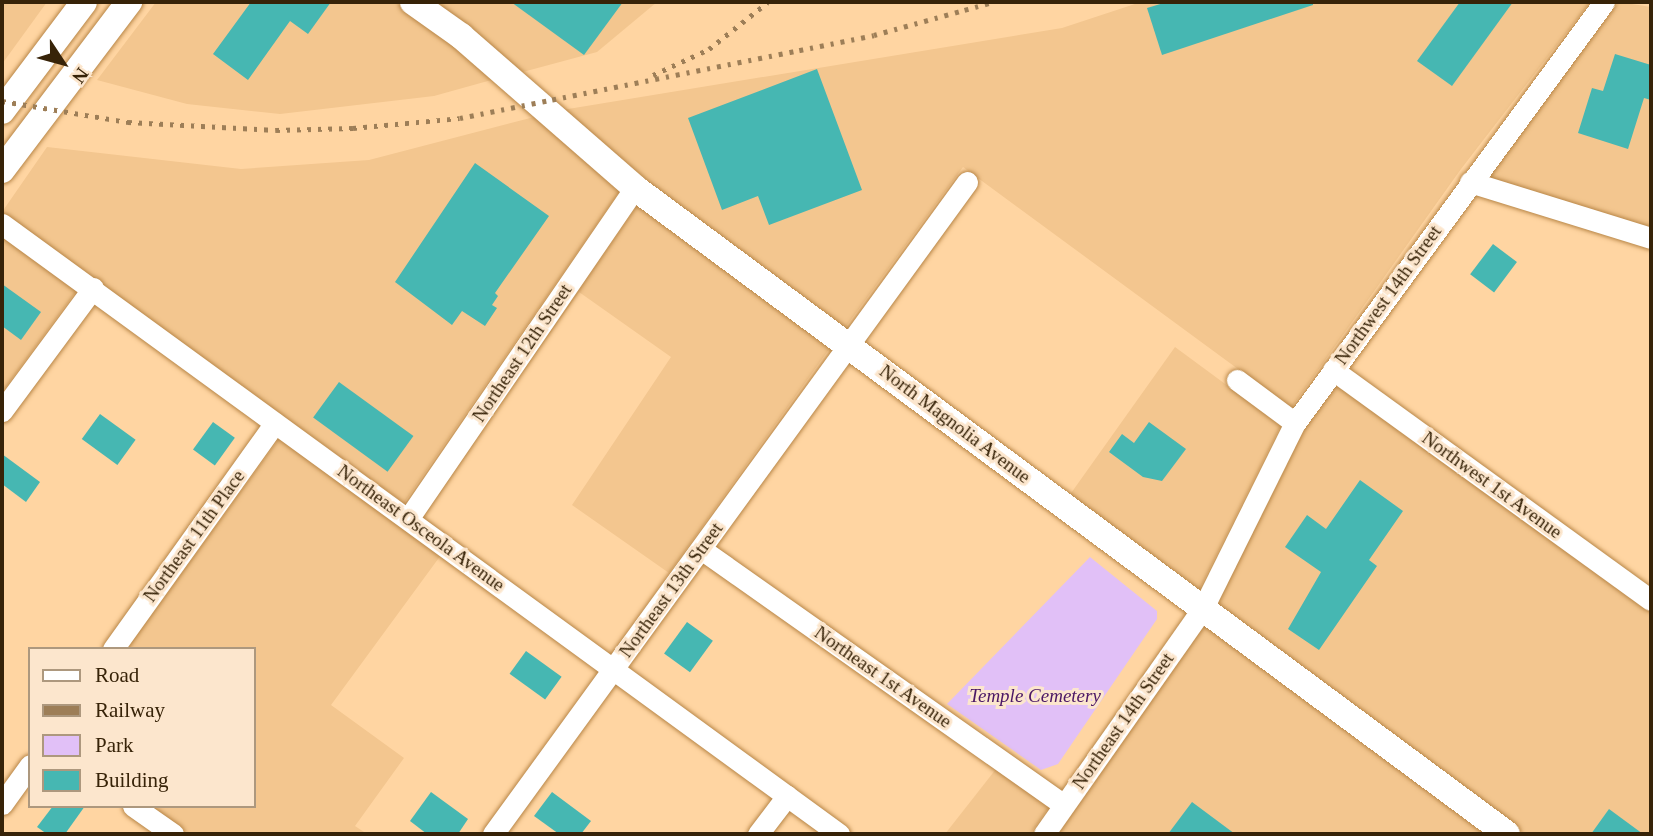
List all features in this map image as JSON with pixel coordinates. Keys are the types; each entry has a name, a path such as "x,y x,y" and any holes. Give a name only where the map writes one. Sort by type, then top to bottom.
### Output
{"main road":[{"path":"2,111 84,2"},
{"path":"2,170 129,2"},
{"name":"North Magnolia Avenue","path":"413,2 461,36 635,188 1507,834"}],"street":[{"name":"Northwest 14th Street","path":"1203,608 1295,423 1604,2"},
{"name":"Northeast 13th Street","path":"493,834 967,182"},
{"path":"1470,182 1651,239"},
{"name":"Northeast 12th Street","path":"408,519 635,188"},
{"name":"Northeast Osceola Avenue","path":"2,224 93,288 275,424 614,666 839,834"},
{"path":"2,411 93,288"},
{"name":"Northwest 1st Avenue","path":"1333,370 1651,600"},
{"path":"1237,380 1295,423"},
{"name":"Northeast 11th Place","path":"114,647 275,424"},
{"name":"Northeast 1st Avenue","path":"701,549 1065,805"},
{"name":"Northeast 14th Street","path":"1044,834 1203,608"},
{"path":"2,804 28,768"},
{"path":"758,834 787,796"},
{"path":"136,808 173,834"}],"shaded area":[{"path":"2,2 47,2 2,64"},
{"path":"156,2 395,2 495,79 434,96 280,114 187,104 97,80"},
{"path":"430,2 657,2 597,52 519,73"},
{"path":"1141,2 1590,2 1461,169 1291,408 963,167 844,329 641,180 562,110 1062,28"},
{"path":"1619,2 1651,7 1651,228 1488,177"},
{"path":"538,116 621,189 404,503 2,212 47,147 241,169 369,160"},
{"path":"639,203 832,345 669,573 572,505 671,357 579,292 522,373"},
{"path":"2,237 77,290 2,392"},
{"path":"1175,347 1281,425 1198,592 1069,496"},
{"path":"1336,385 1651,612 1651,834 1525,834 1217,605 1304,429"},
{"path":"279,439 441,555 331,705 404,758 355,826 367,834 190,834 153,808 256,808 256,647 128,647"},
{"path":"1206,623 1490,834 1058,834"},
{"path":"996,769 1049,807 1030,834 945,834"}],"green space":[{"name":"Temple Cemetery","path":"1090,557 1157,611 1157,619 1058,764 1041,770 947,704"}],"building":[{"path":"251,2 331,2 308,34 290,21 248,80 213,54"},
{"path":"511,2 623,2 584,55"},
{"path":"1167,2 1313,2 1313,5 1162,55 1147,8"},
{"path":"1460,2 1513,2 1452,86 1417,61"},
{"path":"1615,54 1651,65 1651,100 1644,98 1628,149 1578,133 1592,88 1603,91"},
{"path":"817,69 862,190 769,225 758,196 722,210 688,118"},
{"path":"475,163 549,216 495,293 498,296 492,305 497,308 485,326 462,311 452,325 395,282"},
{"path":"1493,244 1517,262 1494,292 1470,274"},
{"path":"2,284 41,312 21,340 2,326"},
{"path":"339,382 413,436 388,472 313,418"},
{"path":"100,414 136,440 117,465 82,439"},
{"path":"213,422 235,438 215,465 193,450"},
{"path":"1149,422 1186,449 1162,481 1143,477 1109,452 1122,434 1134,443"},
{"path":"2,454 40,482 26,502 2,484"},
{"path":"1360,480 1403,511 1369,560 1377,566 1319,650 1288,629 1321,572 1285,547 1307,515 1326,529"},
{"path":"687,622 713,641 690,672 664,654"},
{"path":"526,651 562,677 545,700 510,674"},
{"path":"431,792 468,819 458,834 427,834 410,821"},
{"path":"552,792 591,821 581,834 559,834 534,816"},
{"path":"1192,802 1235,834 1168,834"},
{"path":"51,808 84,808 65,834 47,834 37,827"},
{"path":"1609,809 1643,834 1591,834"}],"railway":[{"path":"653,75 709,49 768,2"},
{"path":"2,101 128,122 276,130 353,128 460,118 874,35 993,2"}]}
